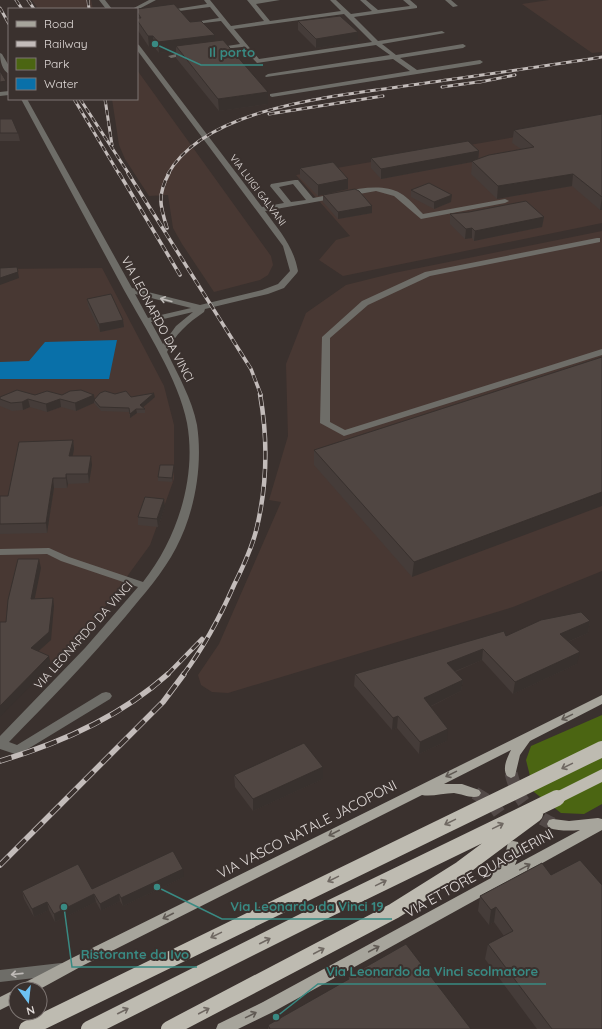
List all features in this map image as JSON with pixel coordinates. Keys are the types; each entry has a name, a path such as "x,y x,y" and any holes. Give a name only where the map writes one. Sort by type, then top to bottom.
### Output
{"highway":[{"path":"27,1029 219,934 602,749"},
{"path":"89,1029 314,916 602,775"},
{"path":"169,1029 394,911 461,869 557,798"}],"main road":[{"name":"VIA VASCO NATALE JACOPONI","path":"41,981 602,699"},
{"path":"511,773 511,762 514,753 527,737"},
{"path":"415,793 454,788 465,789 475,793"},
{"path":"552,824 586,826 602,823"},
{"name":"VIA ETTORE QUAGLIERINI","path":"223,1029 268,1007 486,889 602,823"},
{"path":"486,889 507,869 513,858 514,846"}],"street":[{"path":"102,0 108,8"},
{"path":"137,8 153,0"},
{"path":"251,2 277,0"},
{"path":"333,0 378,43 415,72"},
{"path":"363,0 377,12"},
{"path":"230,28 268,22 415,7 406,0"},
{"path":"448,0 455,6"},
{"path":"179,9 208,2 257,61 442,33"},
{"path":"251,2 268,22"},
{"path":"197,23 222,19"},
{"path":"208,51 244,45"},
{"path":"268,76 463,46"},
{"name":"VIA LUIGI GALVANI","path":"138,47 287,246 292,260 294,271 282,286 204,307"},
{"path":"171,56 193,53"},
{"path":"0,55 8,70"},
{"path":"272,95 480,62"},
{"name":"VIA LEONARDO DA VINCI","path":"0,744 99,640 145,586 163,562 177,533 188,497 194,462 191,423 182,393 163,352 25,100"},
{"path":"289,205 274,186 295,182 311,201"},
{"path":"260,210 364,191 389,190 399,194 421,216 505,201"},
{"path":"600,239 584,241 428,274 365,303 326,337 325,423 344,433 602,352"},
{"path":"128,289 166,300 204,307"},
{"path":"146,321 204,307"},
{"path":"163,352 169,339 181,325 204,307"},
{"path":"146,321 181,325"},
{"path":"0,552 49,551 65,559 145,586"},
{"path":"0,744 18,750 106,696"},
{"path":"0,976 63,969"}],"shaded area":[{"path":"32,0 91,0 93,8 37,8"},
{"path":"549,0 602,0 602,52 592,53 522,4"},
{"path":"138,71 271,256 273,265 268,275 260,280 214,292 173,228 168,195 149,196 125,159 119,145 112,100 138,100"},
{"path":"602,122 602,223 343,276 319,260 336,240 350,236 296,175"},
{"path":"602,231 602,571 513,607 228,693 212,692 201,685 198,675 219,644 281,502 269,500 288,436 286,364 306,313 346,285 394,273"},
{"path":"102,268 164,386 174,425 174,479 150,545 88,630 29,685 0,686 0,269"}],"green space":[{"path":"602,715 602,804 584,814 561,813 534,792 526,760 531,746"}],"water":[{"path":"117,340 109,379 0,379 0,362 29,361 45,342"}],"building":[{"path":"174,4 190,22 201,21 215,35 158,42 153,36 148,36 138,21 138,18 141,18 138,14 138,9"},
{"path":"340,16 358,32 316,39 298,21"},
{"path":"223,40 268,92 218,99 176,46"},
{"path":"0,71 6,81 0,82"},
{"path":"602,114 602,197 573,174 498,186 472,161 489,155 534,147 514,130"},
{"path":"0,119 12,119 18,133 0,133"},
{"path":"468,141 479,151 381,169 371,158"},
{"path":"333,162 348,179 318,185 300,168"},
{"path":"429,183 452,195 434,202 411,190"},
{"path":"355,189 359,191 372,206 338,212 323,195"},
{"path":"526,201 544,217 475,231 472,228 466,229 450,214 469,212"},
{"path":"17,267 18,272 0,278 0,268"},
{"path":"111,294 123,320 99,324 87,299"},
{"path":"602,357 602,492 414,562 314,450"},
{"path":"17,390 35,395 47,391 62,395 70,391 81,390 94,395 75,403 60,399 46,404 28,399 22,402 11,403 0,399 0,397"},
{"path":"105,391 115,394 126,391 131,397 154,393 140,405 145,409 136,409 130,414 129,408 100,407 94,400 100,393"},
{"path":"73,440 69,456 91,456 88,474 66,474 66,478 53,478 46,523 0,524 0,496 8,496 19,442"},
{"path":"160,465 174,465 172,478 158,477"},
{"path":"145,497 164,499 157,519 138,517"},
{"path":"18,559 39,559 31,599 53,598 49,632 31,648 49,656 0,706 0,622 6,622 8,600"},
{"path":"581,612 590,621 560,634 580,652 515,682 483,649 447,663 463,680 424,698 448,729 420,742 398,716 393,718 355,674 504,631 506,636 541,620"},
{"path":"304,743 323,767 253,799 234,775"},
{"path":"173,851 183,869 121,898 119,894 100,904 94,894 54,914 47,902 32,909 22,891 78,864 92,889"},
{"path":"580,860 602,885 602,1029 552,1029 488,944 513,931 496,907 491,910 480,896 542,863 551,875"},
{"path":"406,944 471,1029 270,1029 268,1025 349,979 348,977"}],"tunnel":[{"path":"511,773 517,790 525,804 537,815 553,824"},
{"path":"475,793 493,804 509,827"}],"railway":[{"path":"16,0 21,8"},
{"path":"28,0 33,8"},
{"path":"88,0 89,8"},
{"path":"0,8 8,22"},
{"path":"168,174 187,150 214,132 246,118 282,107 355,93 602,57"},
{"path":"485,81 515,75"},
{"path":"442,87 485,81"},
{"path":"480,82 485,81"},
{"path":"269,114 383,96"},
{"path":"75,100 119,174"},
{"path":"81,100 129,174"},
{"path":"105,100 112,145"},
{"path":"119,173 180,275"},
{"path":"128,173 251,369 261,395"},
{"path":"167,228 161,207 161,194 169,173"},
{"path":"183,675 205,643 229,597 252,545 256,531 260,514 265,463 263,411 260,394"},
{"path":"168,674 202,639"},
{"path":"0,761 45,746 89,727 130,703 168,674"},
{"path":"0,865 163,702 184,674"}],"place":[{"name":"Il porto","path":"155,44"},
{"name":"Via Leonardo da Vinci 19","path":"157,887"},
{"name":"Ristorante da Ivo","path":"64,907"},
{"name":"Via Leonardo da Vinci scolmatore","path":"276,1017"}]}
